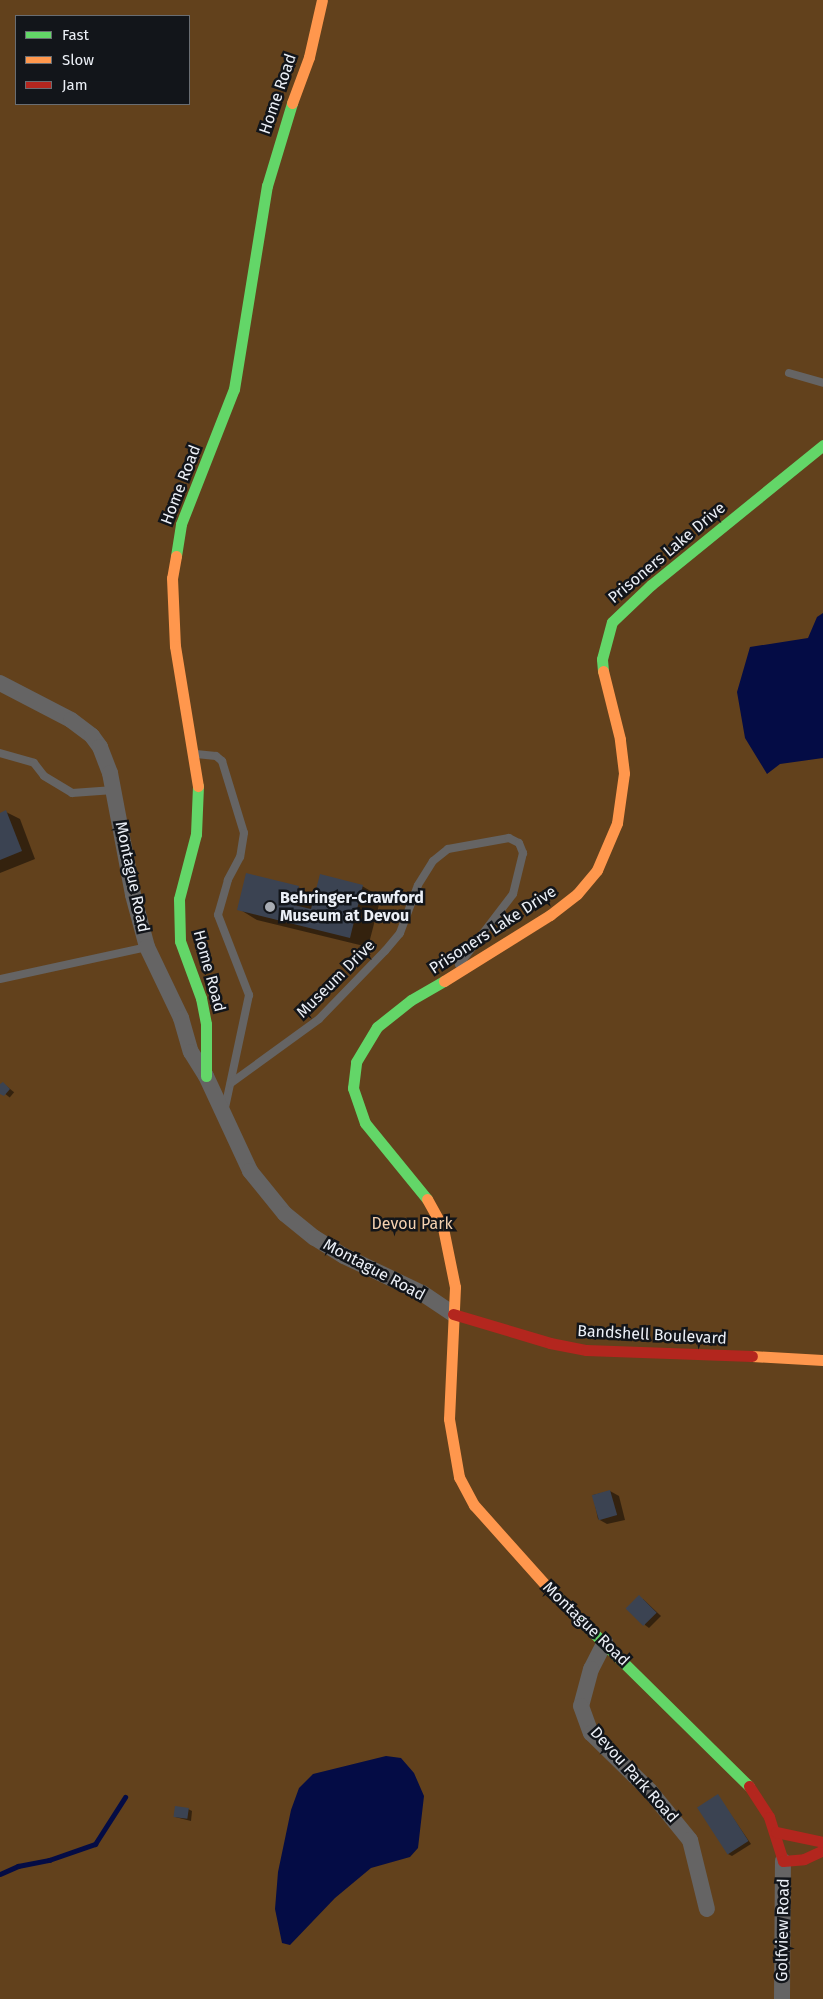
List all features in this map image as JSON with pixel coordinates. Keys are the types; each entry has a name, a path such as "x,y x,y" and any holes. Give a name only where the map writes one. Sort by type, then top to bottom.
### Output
{"street":[{"name":"Home Road","path":"206,1076 206,1024 201,998 180,941 179,899 196,834 199,804 194,754 171,612 176,547 188,506 211,454 234,389 267,186 278,142 309,56 322,0"},
{"name":"Prisoners Lake Drive","path":"453,1314 453,1268 443,1228 426,1196 364,1123 353,1088 356,1062 376,1027 411,1000 498,950 577,894 597,870 610,842 621,802 624,773 620,739 603,676 602,658 612,622 650,585 823,445"},
{"name":"Montague Road","path":"0,683 71,720 92,736 100,748 114,790 133,895 147,947 181,1018 191,1052 206,1076 250,1171 285,1214 344,1256 422,1294 453,1314 449,1419 459,1477 486,1522 749,1785 762,1802 776,1832 783,1861"},
{"name":"Bandshell Boulevard","path":"453,1314 550,1343 586,1350 709,1353 823,1360"},
{"name":"Devou Park Road","path":"605,1642 591,1669 581,1706 591,1733 650,1791 690,1840 707,1909"},
{"path":"776,1832 823,1842"},
{"path":"783,1861 804,1859 823,1850"},
{"name":"Golfview Road","path":"782,1999 783,1861"}],"lane":[{"path":"789,373 823,383"},
{"path":"0,753 34,763 44,776 72,793 114,790"},
{"path":"194,754 216,756 222,761 244,833 240,857 226,887 218,915 249,995 224,1115"},
{"name":"Museum Drive","path":"231,1082 319,1019 385,951 400,933 418,885 433,861 448,849 509,838 519,843 523,853 512,894 470,948 450,978"},
{"path":"0,979 147,947"}],"green space":[{"name":"Devou Park","path":"0,0 823,0 823,1999 0,1999"}],"shaded area":[{"path":"823,613 823,758 780,764 767,774 745,738 737,692 750,647 808,638 817,617"},
{"path":"386,1756 401,1758 414,1773 424,1796 418,1848 410,1857 371,1868 335,1898 290,1945 282,1943 275,1909 278,1872 291,1810 299,1788 313,1774"}],"building":[{"path":"6,810 22,851 0,860 0,813"},
{"name":"Behringer-Crawford Museum at Devou","path":"246,873 299,886 294,905 311,909 320,874 363,885 350,938 237,910"},
{"path":"3,1082 10,1089 4,1096 0,1094 0,1084"},
{"path":"610,1490 617,1515 599,1520 592,1495"},
{"path":"639,1595 657,1613 643,1626 626,1608"},
{"path":"718,1794 748,1841 728,1855 697,1808"},
{"path":"175,1806 189,1808 187,1819 173,1817"}],"waterway":[{"path":"0,1874 18,1866 49,1860 95,1844 125,1797"}],"traffic: fast":[{"path":"176,556 181,524 234,389 267,186 292,103"},
{"path":"603,671 602,659 612,622 651,585 823,445"},
{"path":"198,786 196,834 179,899 180,941 201,998 206,1024 206,1076"},
{"path":"427,1199 365,1123 353,1088 356,1062 377,1027 411,1000 444,981"},
{"path":"551,1591 749,1786"}],"traffic: slow":[{"path":"292,103 309,57 322,0"},
{"path":"176,556 172,578 175,646 198,786"},
{"path":"444,981 550,915 577,894 597,870 617,823 624,773 620,739 603,671"},
{"path":"427,1199 443,1228 455,1287 449,1419 459,1477 474,1505 551,1591"},
{"path":"752,1356 823,1360"}],"traffic: jam":[{"path":"453,1314 550,1343 586,1350 752,1356"},
{"path":"749,1786 769,1817 783,1861 804,1859 823,1850"},
{"path":"776,1832 823,1842"}],"place":[{"name":"Behringer-Crawford Museum at Devou","path":"270,907"}]}
